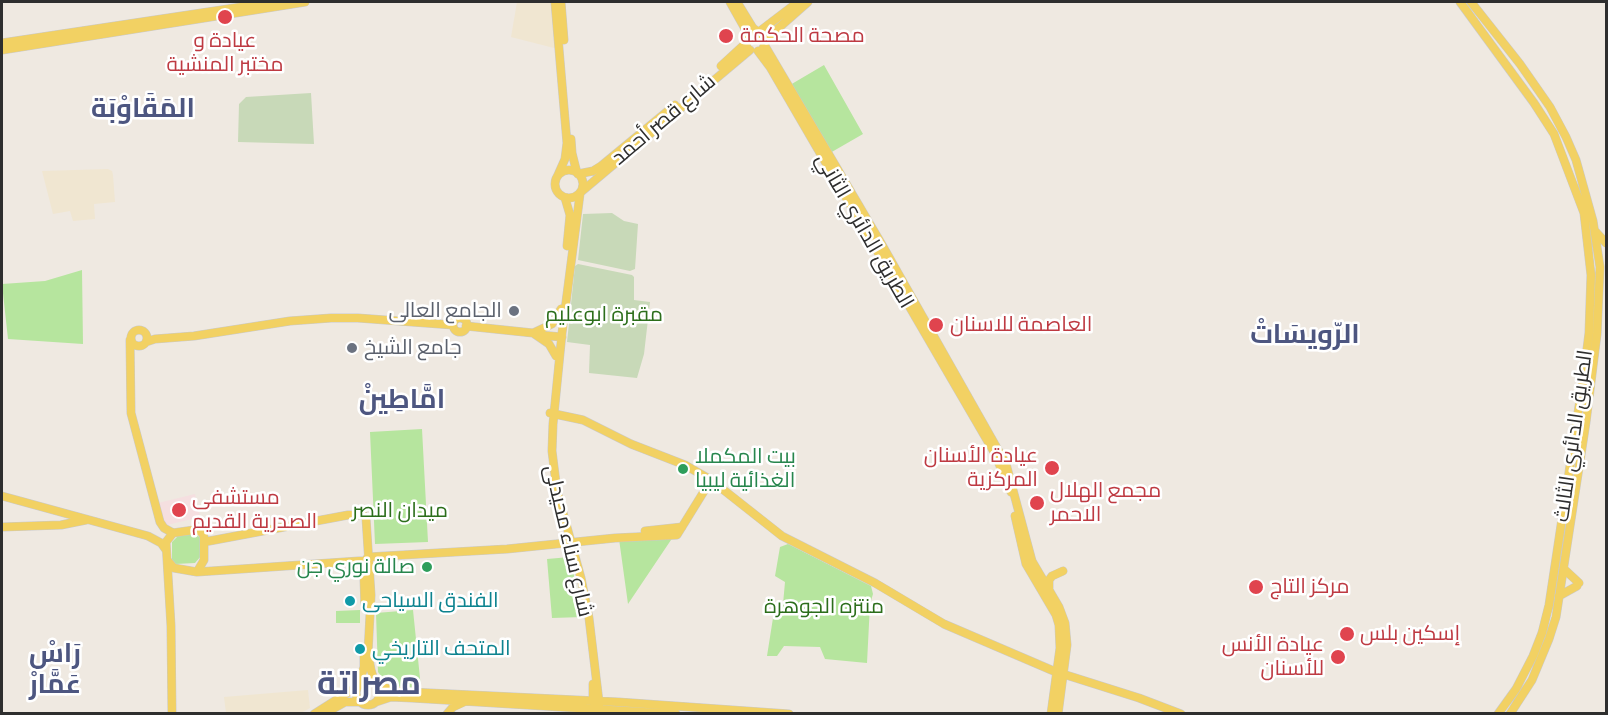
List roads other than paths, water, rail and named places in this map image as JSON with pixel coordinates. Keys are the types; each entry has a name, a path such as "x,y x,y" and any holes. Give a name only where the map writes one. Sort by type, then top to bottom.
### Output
{"main road":[{"path":"2,43 274,2"},
{"path":"2,50 305,2"},
{"path":"555,2 567,143 565,159 555,188 565,198 573,198 580,193 583,182 577,173 572,153 561,2"},
{"name":"الطريق الدائري الثاني","path":"730,2 756,40 1000,451 1011,477 1032,561 1062,612 1066,629 1067,645 1051,714"},
{"name":"الطريق الدائري الثاني","path":"737,2 775,76 1003,470 1011,492 1026,564 1056,615 1059,625 1059,673"},
{"name":"شارع قصر أحمد","path":"580,193 798,2"},
{"name":"شارع قصر أحمد","path":"577,173 587,173 602,166 756,40 807,2"},
{"name":"الطريق الدائري الثالث","path":"1460,2 1554,134 1584,213 1590,265 1591,298 1587,353 1549,605 1533,656 1516,689 1498,714"},
{"name":"الطريق الدائري الثالث","path":"1471,2 1526,72 1564,132 1576,160 1603,257 1586,422 1559,596 1549,639 1541,660 1510,714"},
{"path":"557,177 567,170 577,173"},
{"name":"شارع سناء محيدلى","path":"552,411 580,193"},
{"path":"130,340 133,344 143,344 163,339 290,321 331,318 453,325 455,330 460,332 466,326 560,335 570,215 565,198"},
{"path":"1595,230 1606,243"},
{"path":"1590,265 1603,257"},
{"path":"1590,265 1603,266"},
{"path":"1600,296 1606,281"},
{"path":"536,333 552,324 561,309"},
{"path":"163,339 142,331 133,332 130,340 132,413 160,522 172,534"},
{"path":"131,363 143,344 146,334 142,331"},
{"path":"536,333 549,344 556,356"},
{"name":"شارع سناء محيدلى","path":"560,335 552,411 552,451 555,480 586,604 595,684"},
{"path":"552,411 588,422 631,444 685,465 711,480 782,536 875,583 944,624 1059,673 1146,700 1181,714"},
{"path":"2,496 148,536 161,543 174,568 197,572 367,557 677,535 711,480"},
{"path":"204,542 359,514 366,518 364,658 356,693 364,714"},
{"path":"2,527 67,524 87,520"},
{"path":"570,542 682,527"},
{"path":"148,536 197,530 203,535 204,542 204,560 197,572"},
{"path":"172,534 166,542 172,714"},
{"name":"شارع سناء محيدلى","path":"570,542 586,616 595,684"},
{"path":"367,557 371,595 368,653 371,670 380,692 370,714"},
{"path":"1559,596 1578,584 1563,569"},
{"path":"1049,589 1050,578 1063,571"},
{"path":"1058,714 1059,673"},
{"path":"314,714 367,680 395,691 575,704 622,712 675,714"},
{"path":"595,684 604,696 618,702 789,714"},
{"path":"324,714 345,702 361,702 366,705 391,697 575,704 587,697 595,684"},
{"path":"595,684 596,708"},
{"path":"447,714 453,707 468,700"},
{"path":"596,708 618,702"},
{"path":"575,704 579,714"}],"place":[{"name":"عيادة و مختبر المنشية","path":"225,17"},
{"name":"مصحة الحكمة","path":"726,36"},
{"name":"الجامع العالى","path":"514,311"},
{"name":"العاصمة للاسنان","path":"936,325"},
{"name":"جامع الشيخ","path":"352,348"},
{"name":"عيادة الأسنان المركزية","path":"1052,468"},
{"name":"بيت المكملا الغذائية ليبيا","path":"683,469"},
{"name":"مجمع الهلال الاحمر","path":"1037,503"},
{"name":"مستشفى الصدرية القديم","path":"179,510"},
{"name":"صالة نوري جن","path":"427,567"},
{"name":"مركز التاج","path":"1256,587"},
{"name":"الفندق السياحى","path":"350,601"},
{"name":"إسكين بلس","path":"1347,634"},
{"name":"المتحف التاريخي","path":"360,649"},
{"name":"عيادة الأنس للأسنان","path":"1338,657"}],"district":[{"name":"المَقَاوْبَة","path":"143,109"},
{"name":"الرّويسَاتْ","path":"1305,335"},
{"name":"امَّاطِينْ","path":"402,400"},
{"name":"رَاسْ عَمَّارْ","path":"55,670"},
{"name":"مصراتة","path":"369,685"}],"park label":[{"name":"مقبرة ابوعليم","path":"604,315"},
{"name":"ميدان النصر","path":"400,511"},
{"name":"منتزه الجوهرة","path":"824,607"}]}
